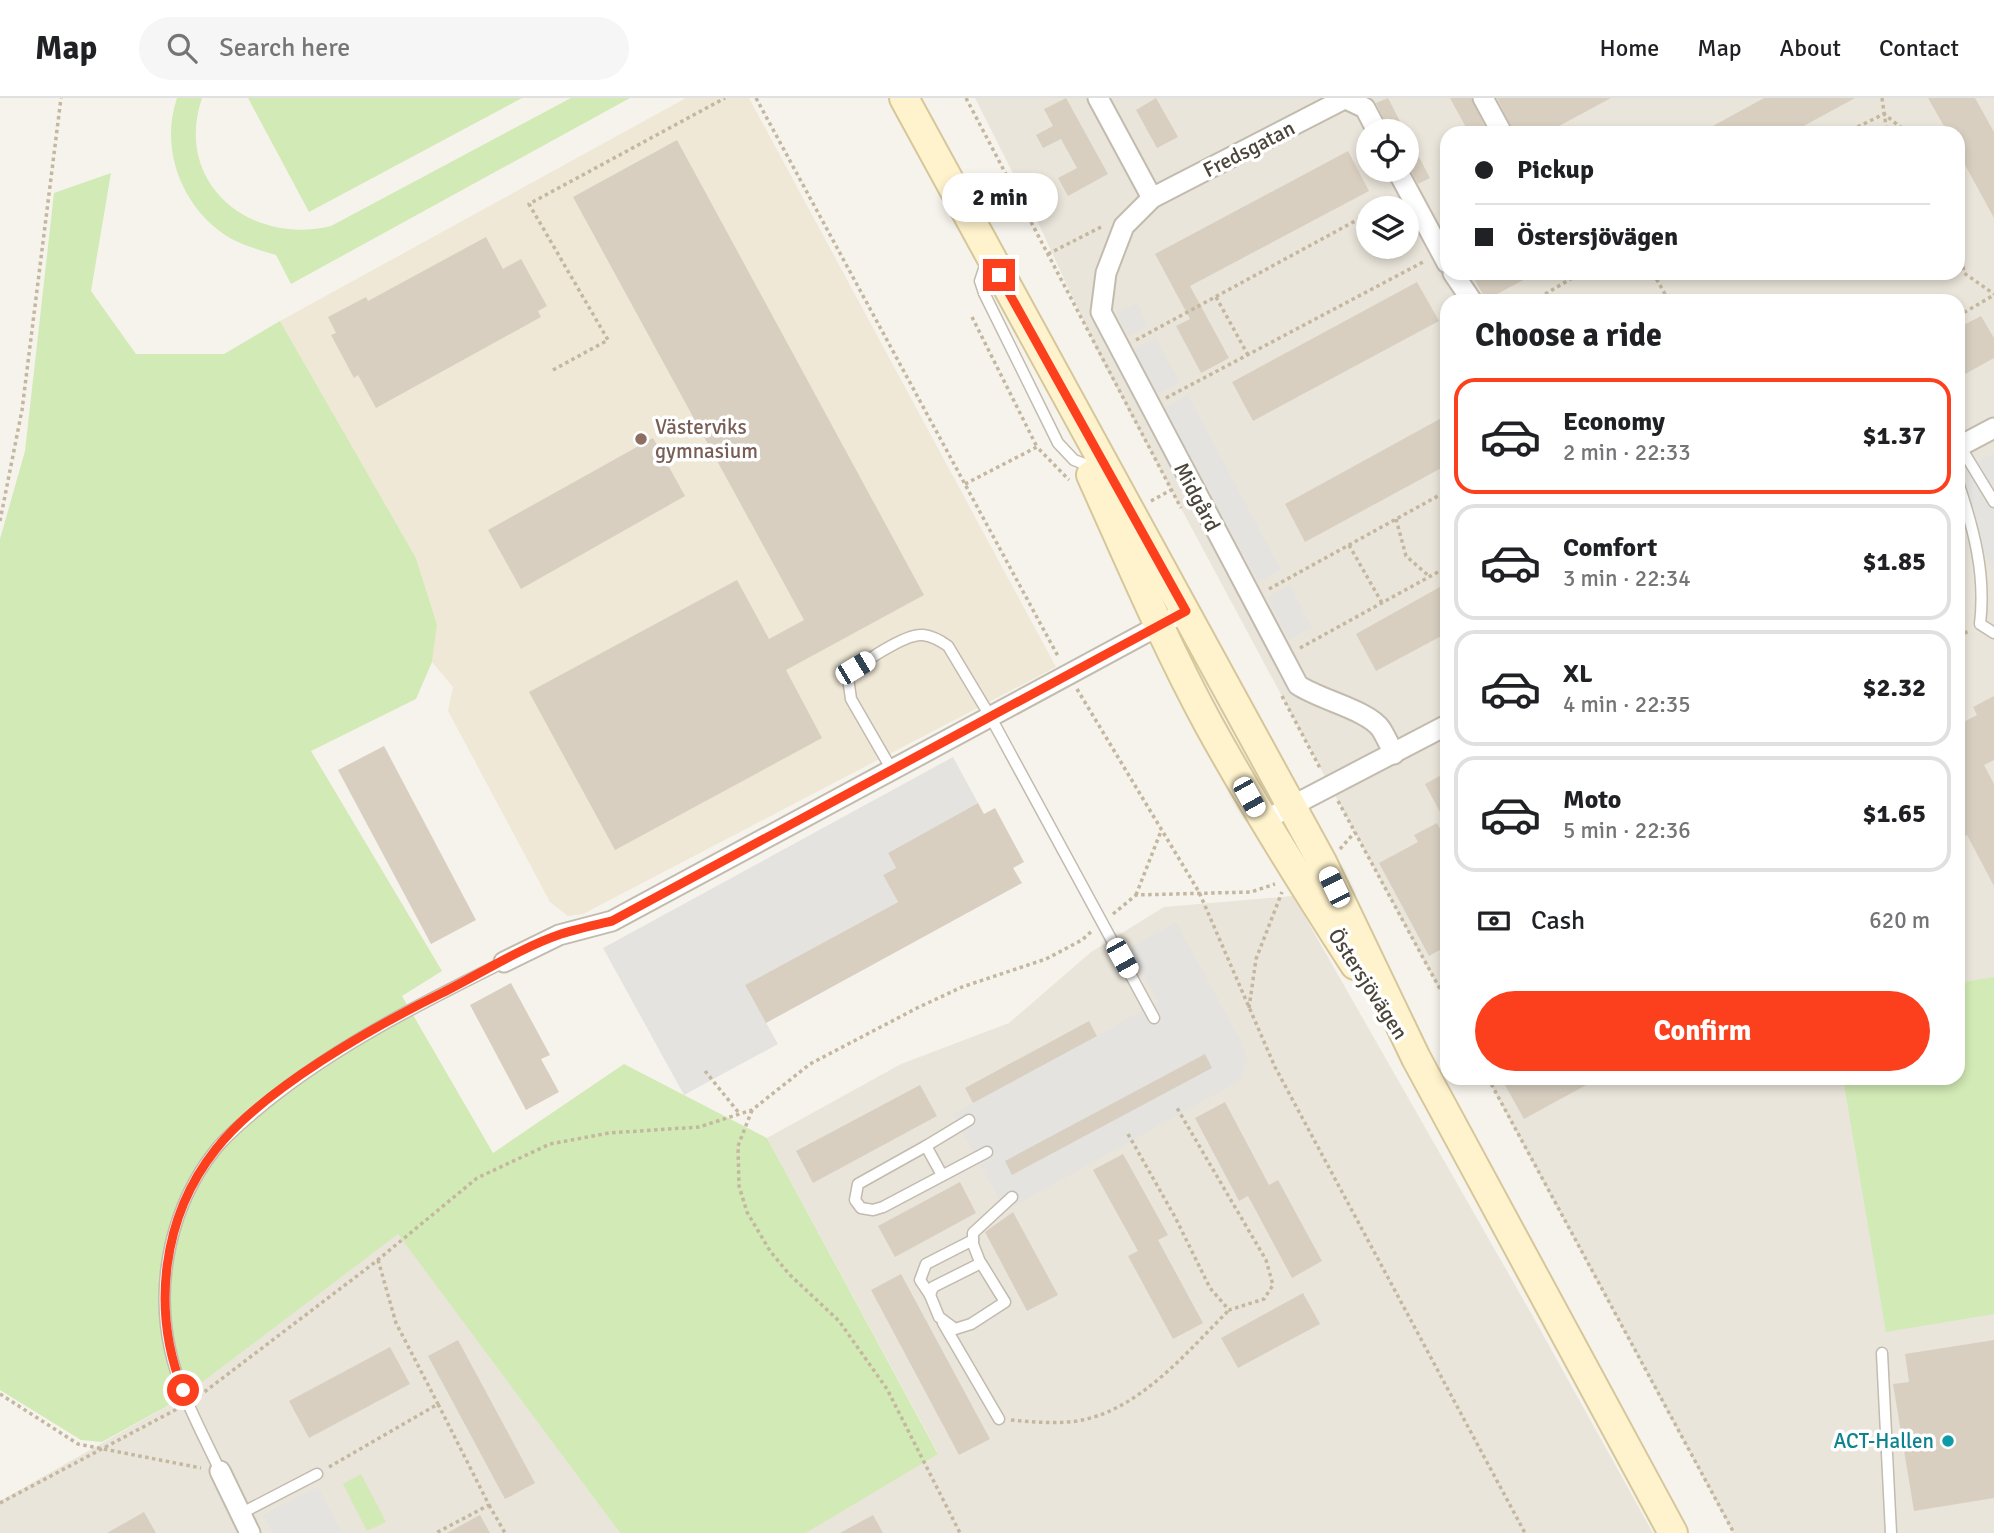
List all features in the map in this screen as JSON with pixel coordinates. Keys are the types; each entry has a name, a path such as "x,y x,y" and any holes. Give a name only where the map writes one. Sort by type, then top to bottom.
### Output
{"main road":[{"name":"Östersjövägen","path":"904,98 1018,311 1186,611 1322,862 1416,1058 1672,1533"},
{"name":"Östersjövägen","path":"1018,311 1079,473 1208,724 1292,878 1416,1058"}],"street":[{"path":"1098,98 1152,198"},
{"name":"Fredsgatan","path":"1152,198 1347,98 1365,108 1371,119"},
{"path":"1483,98 1498,126"},
{"path":"1403,182 1440,251"},
{"name":"Midgård","path":"1152,198 1125,226 1106,273 1101,312 1298,685 1316,697 1372,720 1381,728 1394,754"},
{"path":"1965,444 1994,428"},
{"path":"504,962 559,934 612,921 1186,611"},
{"path":"1263,821 1440,729"},
{"path":"220,1471 250,1533"}],"lane":[{"path":"989,257 981,274 984,293 1058,443 1074,460 1079,473"},
{"path":"1965,456 1994,502"},
{"path":"1965,502 1977,537 1983,597 1980,624 1994,633"},
{"path":"892,770 851,699 848,678 855,668 910,636 922,634 938,639 948,646 990,716 1154,1018"},
{"path":"220,1471 188,1404 169,1349 167,1258 175,1226 201,1171 235,1129 331,1056 409,1009 504,962"},
{"path":"969,1120 858,1184 855,1200 862,1208 873,1210 987,1152"},
{"path":"926,1146 942,1175"},
{"path":"939,1317 955,1329 971,1324 1005,1302 981,1263 972,1233 982,1221 1012,1197"},
{"path":"973,1240 926,1264 920,1280 999,1419"},
{"path":"930,1295 933,1287 981,1263"},
{"path":"1882,1353 1891,1533"},
{"path":"240,1514 317,1474"}],"path":[{"path":"0,521 22,410 61,98"},
{"path":"553,370 608,340 529,204 725,98"},
{"path":"756,98 1068,673 1199,892 1275,1067 1525,1533"},
{"path":"1882,98 1886,126"},
{"path":"1859,126 1884,114"},
{"path":"1884,114 1899,126"},
{"path":"1119,349 1356,221"},
{"path":"1048,254 1114,222 1125,226"},
{"path":"1149,407 1440,260"},
{"path":"1965,274 1994,294 1965,312"},
{"path":"1545,294 1569,280"},
{"path":"1216,297 1248,355"},
{"path":"972,317 1037,447 1079,473"},
{"path":"965,484 1037,447"},
{"path":"1252,598 1440,495"},
{"path":"1396,519 1406,556 1430,577"},
{"path":"1349,545 1382,603"},
{"path":"1283,658 1440,571"},
{"path":"0,1503 188,1404 378,1259 477,1178 550,1144 609,1133 699,1127 751,1110 810,1064 962,987 1046,959 1082,940 1136,895 1161,831"},
{"path":"1322,862 1355,832"},
{"path":"1136,895 1251,892 1292,878"},
{"path":"1249,1011 1256,959 1292,878"},
{"path":"705,1071 739,1113"},
{"path":"1492,1085 1734,1533"},
{"path":"999,1419 1079,1420 1128,1401 1173,1365 1229,1310 1264,1299 1273,1286 1266,1261 1177,1108"},
{"path":"751,1110 738,1146 738,1186 747,1212 789,1274 839,1321 887,1388 960,1533"},
{"path":"1128,1134 1210,1288 1229,1310"},
{"path":"378,1259 396,1323 505,1533"},
{"path":"0,1394 78,1444 220,1471"},
{"path":"317,1474 438,1404"},
{"path":"436,1533 489,1505"}],"shaded area":[{"name":"Västerviks gymnasium","path":"686,98 749,98 1056,667 583,914 568,916 550,902 448,711 453,687 432,662 437,623 416,558 280,321"},
{"path":"975,98 1994,98 1994,1533 1733,1533 1491,1085 1965,1085 1965,294 1440,294 1440,991 1101,359 1041,229"},
{"path":"1137,303 1148,326 1128,336 1116,313"},
{"path":"1155,338 1180,382 1158,394 1133,350"},
{"path":"1188,395 1281,570 1258,582 1165,408"},
{"path":"1994,453 1994,572 1965,514 1965,468"},
{"path":"1290,585 1312,628 1289,640 1267,597"},
{"path":"953,757 978,803 888,853 896,868 883,875 898,902 745,985 778,1044 684,1095 603,948"},
{"path":"1293,896 1653,1533 806,1533 938,1453 767,1138 901,1064 1009,1023 1091,952 1164,907"},
{"path":"1176,922 1242,1043 1247,1059 1241,1080 1005,1211 953,1114 1158,1002 1129,948"},
{"path":"398,1233 620,1533 0,1533 0,1501 180,1399"},
{"path":"318,1487 342,1533 273,1533 263,1515"}],"green space":[{"path":"177,98 202,98 196,129 199,157 209,181 225,201 247,217 273,226 301,230 331,226 571,98 630,98 291,284 276,255 230,238 199,212 188,195 173,158 172,118"},
{"path":"248,98 522,98 309,212"},
{"path":"111,173 91,291 136,354 224,354 280,321 416,558 437,624 432,662 416,699 311,751 442,971 402,996 493,1153 624,1064 767,1138 938,1454 806,1533 620,1533 398,1234 180,1399 102,1442 81,1440 0,1390 0,539 25,451 54,193"},
{"path":"1994,977 1994,1314 1886,1332 1844,1085 1965,1085 1965,982"},
{"path":"361,1474 386,1522 367,1531 343,1484"}],"building":[{"path":"1066,98 1108,174 1068,196 1058,178 1077,168 1061,139 1043,148 1036,135 1053,126 1044,109"},
{"path":"1156,98 1178,137 1157,148 1136,110"},
{"path":"1388,98 1399,119 1383,119 1376,103"},
{"path":"1450,98 1471,98 1485,126 1465,126"},
{"path":"1497,98 1611,98 1559,126 1511,126"},
{"path":"1764,98 1855,98 1804,126 1713,126"},
{"path":"1928,98 1975,98 1994,132 1994,218 1965,165 1965,126 1944,126"},
{"path":"677,140 924,595 786,670 822,738 615,850 529,692 737,580 769,639 804,620 573,197"},
{"path":"1348,151 1356,166 1356,182 1364,182 1369,191 1190,286 1229,358 1201,373 1176,326 1190,319 1155,254"},
{"path":"1419,157 1430,178 1418,184 1417,182"},
{"path":"486,237 503,269 521,259 547,306 538,311 541,317 376,408 358,375 354,378 331,335 336,333 328,317 366,297 368,301"},
{"path":"1475,280 1523,280 1497,294 1483,294"},
{"path":"1417,282 1439,321 1253,421 1232,382"},
{"path":"1981,316 1994,338 1994,358 1965,374 1965,324"},
{"path":"1440,419 1440,469 1305,542 1285,504"},
{"path":"653,438 685,496 521,589 488,530"},
{"path":"1440,587 1440,637 1376,671 1356,634"},
{"path":"1994,696 1994,760 1984,765 1994,784 1994,886 1967,835 1965,836 1965,721 1977,715 1973,707"},
{"path":"384,746 476,920 431,944 338,770"},
{"path":"1440,776 1440,812 1425,784"},
{"path":"978,803 984,814 995,808 1024,862 1013,868 1022,883 766,1023 745,985 898,902 883,875 896,868 888,853"},
{"path":"1437,823 1440,829 1440,950 1429,956 1379,863 1418,842 1414,835"},
{"path":"511,983 550,1055 541,1059 559,1092 526,1110 470,1005"},
{"path":"1089,1021 1097,1036 973,1103 965,1088"},
{"path":"1205,1054 1212,1068 1012,1175 1005,1161"},
{"path":"920,1085 937,1116 813,1183 796,1151"},
{"path":"1505,1085 1586,1085 1524,1119"},
{"path":"1225,1102 1269,1185 1278,1180 1322,1261 1292,1278 1248,1196 1239,1201 1195,1118"},
{"path":"1123,1154 1168,1235 1158,1240 1203,1323 1173,1339 1128,1256 1138,1251 1093,1170"},
{"path":"960,1182 976,1213 895,1257 878,1226"},
{"path":"1013,1212 1058,1295 1027,1311 985,1232"},
{"path":"901,1274 990,1439 959,1455 871,1290"},
{"path":"1303,1293 1320,1324 1238,1368 1221,1338"},
{"path":"458,1340 535,1483 505,1499 428,1356"},
{"name":"ACT-Hallen","path":"1994,1340 1994,1498 1914,1511 1893,1384 1909,1382 1905,1354"},
{"path":"390,1347 410,1384 309,1438 289,1401"},
{"path":"144,1512 156,1533 107,1533"},
{"path":"480,1515 490,1533 447,1533"},
{"path":"873,1515 883,1533 840,1533"}],"place":[{"name":"Västerviks gymnasium","path":"641,439"},
{"name":"ACT-Hallen","path":"1948,1441"}],"route":[{"path":"183,1390 169,1349 165,1288 167,1258 175,1226 201,1171 217,1148 235,1129 283,1090 331,1056 409,1009 559,934 612,921 1186,611 999,275"}]}
